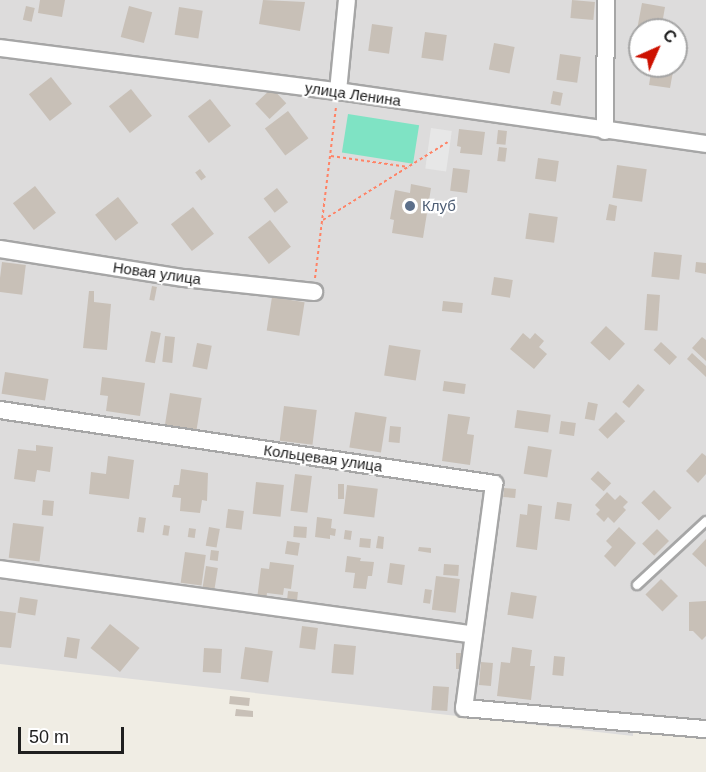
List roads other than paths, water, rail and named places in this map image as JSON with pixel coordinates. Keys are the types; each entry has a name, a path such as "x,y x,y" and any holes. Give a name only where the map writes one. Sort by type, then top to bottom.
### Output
{"street":[{"path":"338,91 347,0"},
{"path":"605,131 606,0"},
{"name":"улица Ленина","path":"0,48 338,91 706,144"},
{"name":"Новая улица","path":"0,249 184,278 314,292"},
{"name":"Кольцевая улица","path":"0,410 494,484 464,708 706,729"},
{"path":"0,568 473,635"}],"lane":[{"path":"637,585 706,521"}],"place":[{"name":"Клуб","path":"410,206"}]}
